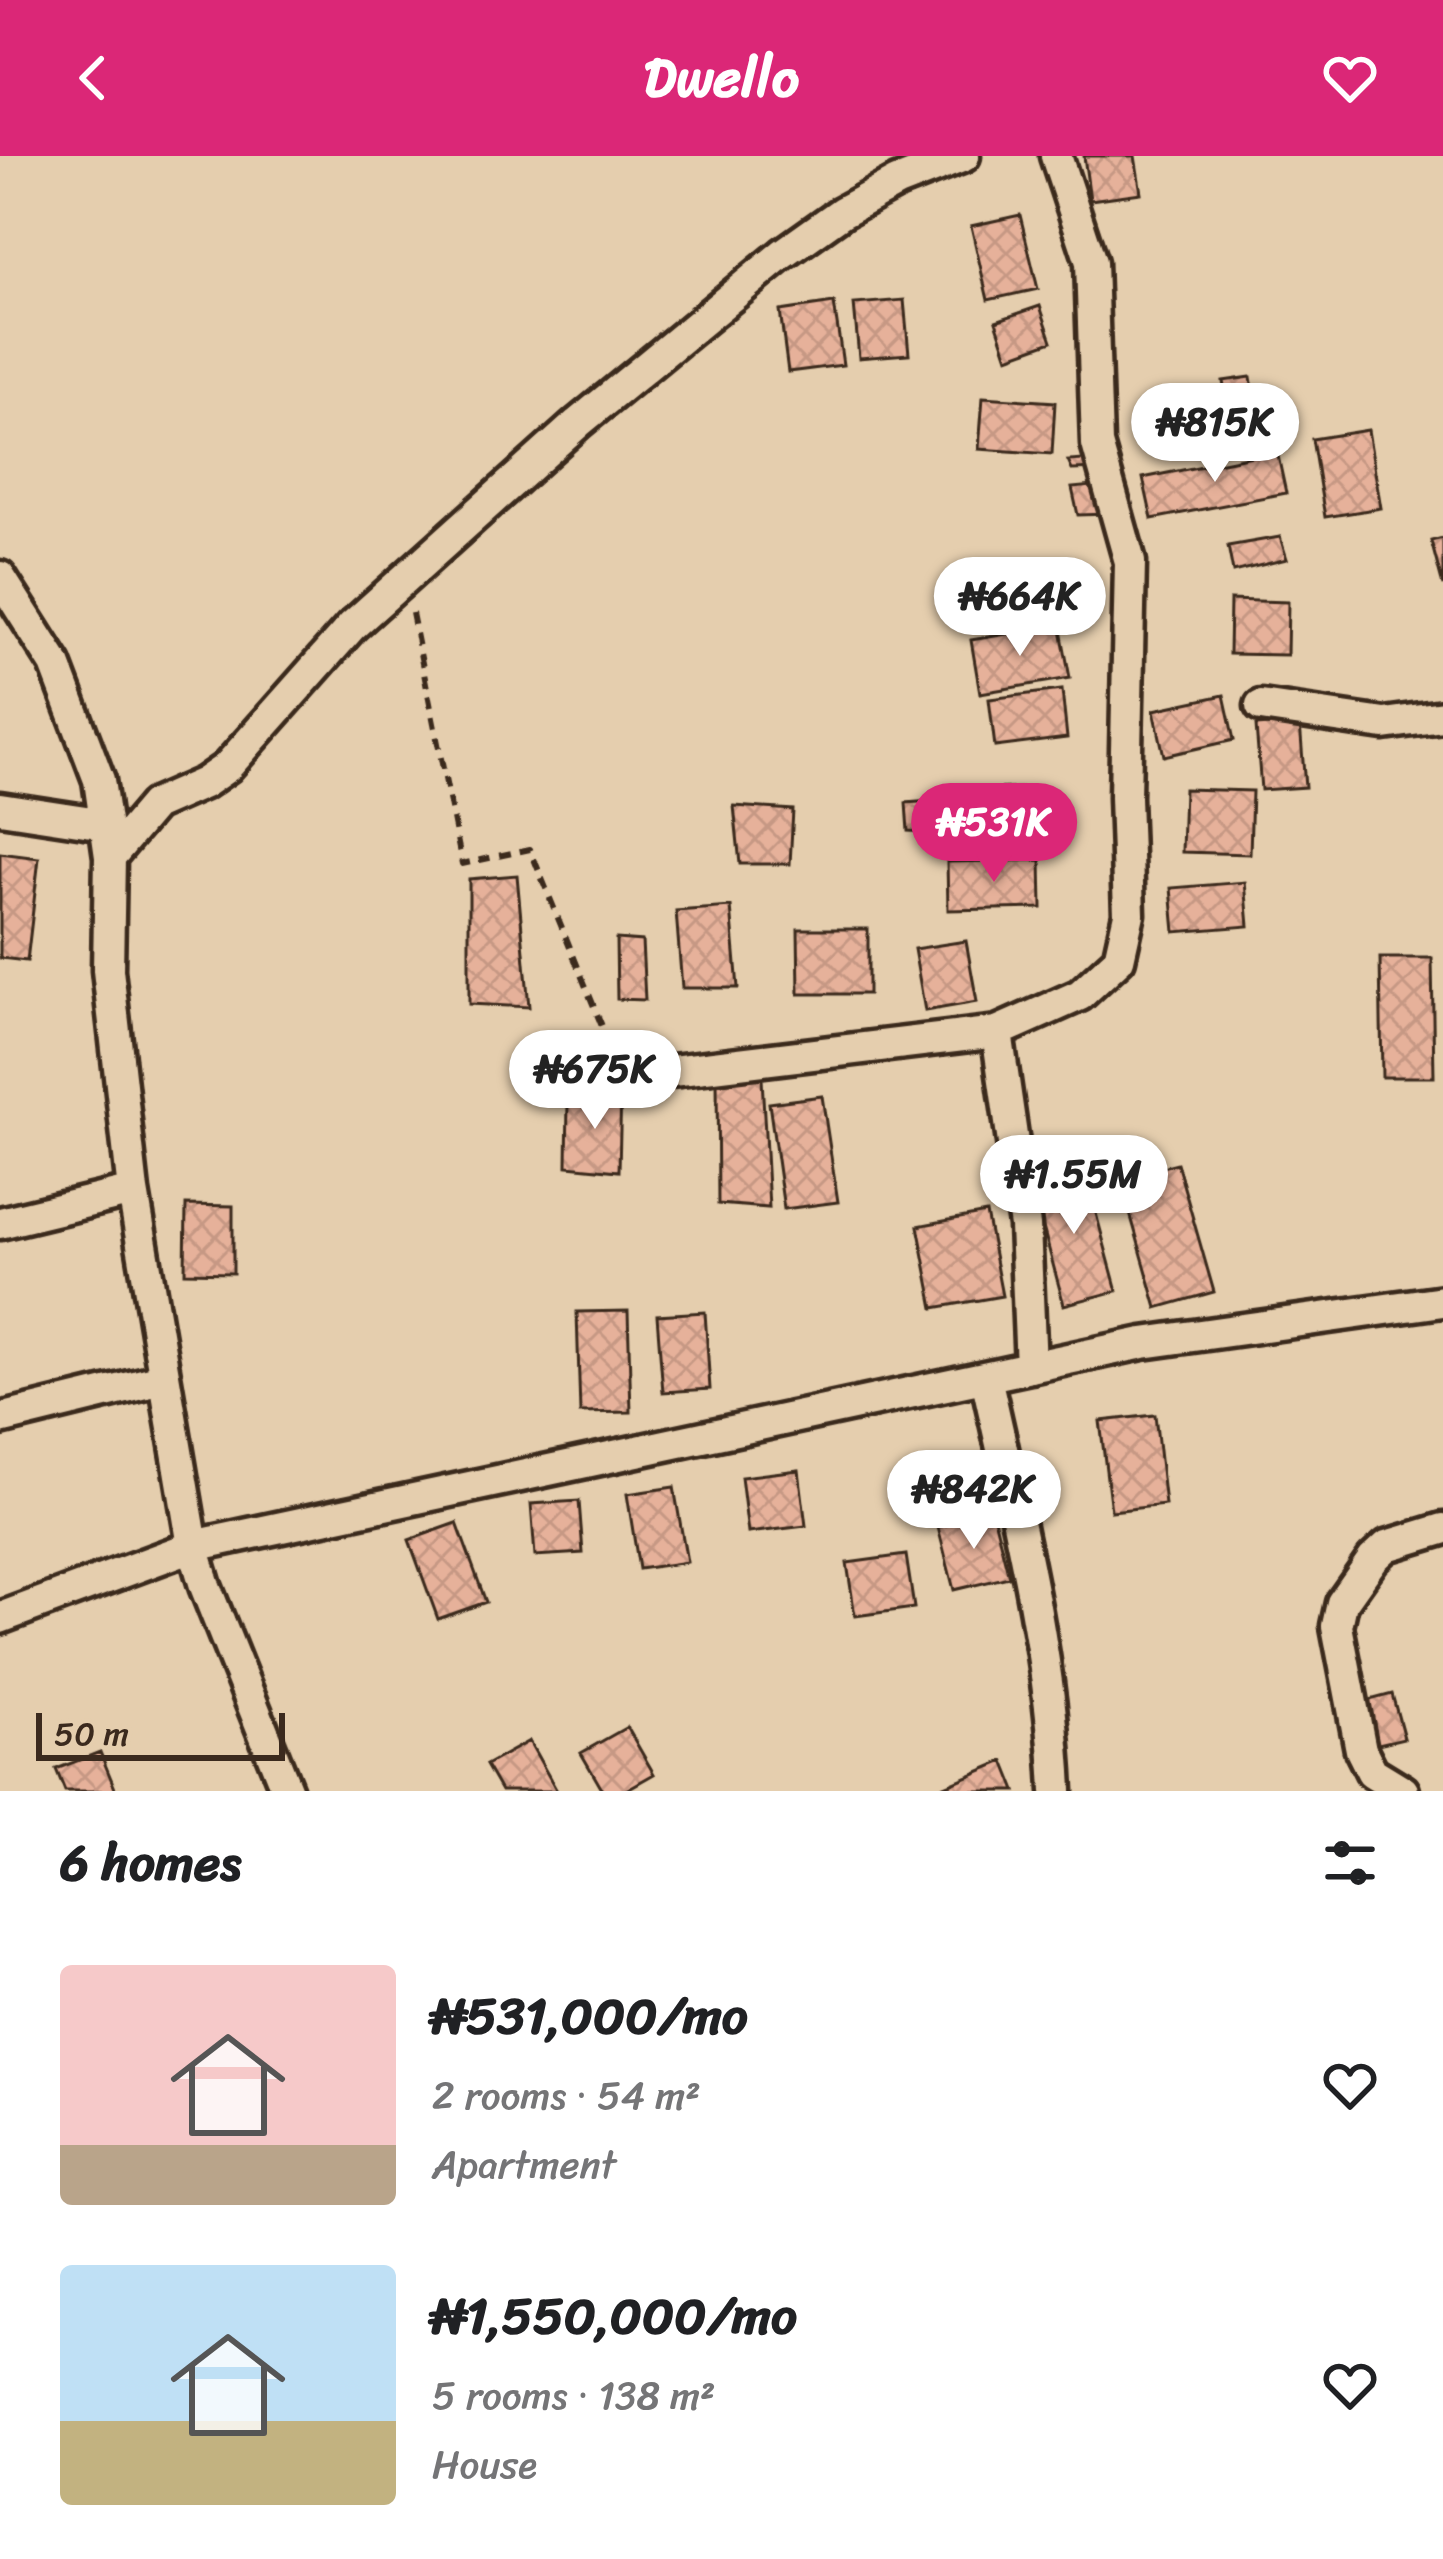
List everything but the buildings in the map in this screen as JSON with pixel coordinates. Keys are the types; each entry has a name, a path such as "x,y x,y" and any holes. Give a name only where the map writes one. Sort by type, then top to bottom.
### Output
{"street":[{"path":"110,857 154,805 227,767 306,674 578,422 783,254 842,212 897,182 964,156"},
{"path":"622,1077 997,1032 1080,995 1119,959 1129,914 1125,796 1130,562 1097,444 1091,262 1056,156"},
{"path":"0,577 56,664 99,780 110,857 108,970 133,1192 193,1546 287,1791"},
{"path":"1261,706 1384,724 1443,716"},
{"path":"99,780 154,805"},
{"path":"0,808 105,824"},
{"path":"997,1032 1025,1226 1031,1367"},
{"path":"0,1223 133,1192"},
{"path":"0,1618 193,1546 1173,1337 1443,1301"},
{"path":"986,1377 1026,1559 1055,1748 1057,1791"},
{"path":"0,1419 163,1379"},
{"path":"1403,1791 1372,1772 1360,1750 1337,1626 1342,1604 1373,1558 1387,1546 1443,1529"}],"path":[{"path":"405,579 462,864 530,849 622,1077"}]}
